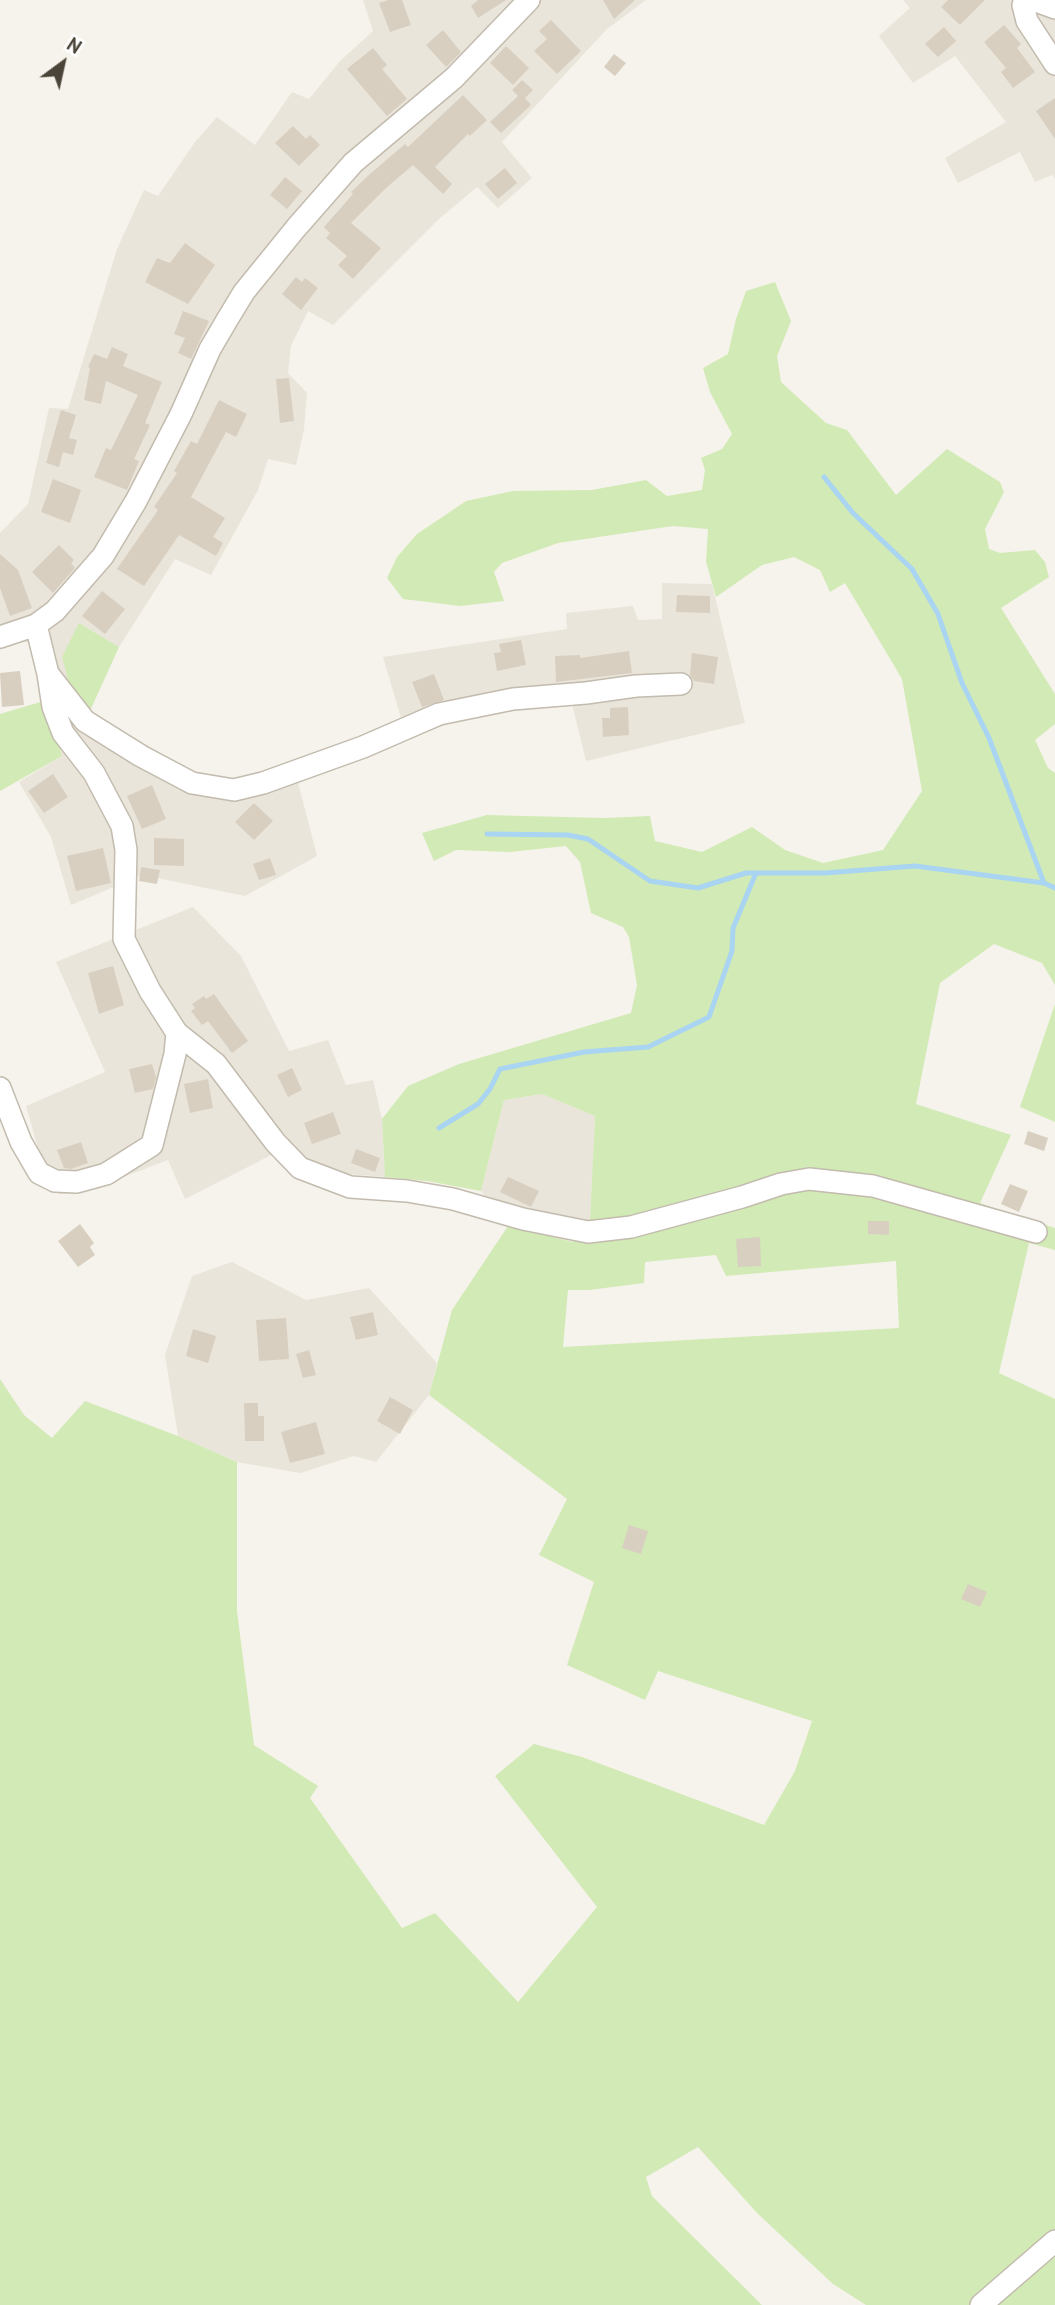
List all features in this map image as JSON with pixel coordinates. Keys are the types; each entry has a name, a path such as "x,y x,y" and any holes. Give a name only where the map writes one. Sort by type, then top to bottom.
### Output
{"street":[{"path":"0,638 36,625 55,611 103,556 136,501 181,414 210,349 244,292 296,228 353,163 454,78 529,0"},
{"path":"1026,0 1023,5 1027,22 1055,64"},
{"path":"1033,0 1055,8"},
{"path":"36,625 48,674 52,707 63,733 94,773 122,826 126,850 124,939 150,991 177,1033 216,1064 275,1142 300,1168 350,1187 407,1191 453,1199 523,1219 588,1232 631,1227 809,1178 873,1186 1036,1232"},
{"path":"48,674 85,721 141,756 192,783 234,790 263,783 363,747 439,714 513,699 681,684"},
{"path":"0,1088 21,1142 39,1173 55,1181 78,1182 106,1174 152,1145 175,1054 177,1033"},
{"path":"981,2305 1055,2241"}],"shaded area":[{"path":"363,0 646,0 607,29 502,142 532,178 498,208 477,187 439,219 333,325 308,311 291,346 288,373 307,393 304,429 296,465 268,459 258,490 211,575 175,559 119,647 79,623 90,711 192,772 231,780 254,777 293,763 317,856 245,896 142,875 71,905 51,837 19,782 62,756 34,646 22,640 0,650 0,533 28,504 49,408 68,409 117,249 144,190 158,196 195,142 217,117 255,145 292,92 309,99 340,61 373,31"},
{"path":"903,0 1055,0 1055,179 1052,175 1035,182 1020,152 958,183 945,158 1006,122 955,56 913,83 879,36 910,8"},
{"path":"662,583 712,584 745,723 586,761 571,700 490,709 410,738 401,718 383,657 567,629 566,613 633,606 638,620 662,619"},
{"path":"193,907 241,956 289,1051 328,1040 346,1085 373,1080 382,1119 385,1177 347,1174 313,1163 291,1145 185,1199 168,1160 81,1193 59,1194 39,1152 26,1106 105,1072 56,962"},
{"path":"542,1094 595,1116 590,1220 574,1241 508,1226 481,1191 504,1100"},
{"path":"232,1262 306,1300 369,1288 437,1363 429,1395 376,1462 354,1456 300,1473 237,1462 178,1436 165,1355 192,1276"}],"green space":[{"path":"775,282 791,321 777,356 781,382 826,423 847,430 896,495 947,449 1000,482 1004,492 985,529 989,549 1000,553 1035,550 1045,562 1049,577 1001,608 1055,694 1055,724 1035,740 1048,768 1055,773 1055,985 1042,963 994,944 940,983 916,1104 1011,1135 980,1203 1055,1228 1055,1250 1029,1243 999,1373 1055,1399 1055,2305 866,2305 833,2284 757,2213 698,2147 646,2177 652,2196 762,2305 0,2305 0,1379 24,1415 52,1438 85,1401 178,1436 237,1462 237,1611 254,1745 318,1786 310,1798 402,1928 435,1913 518,2002 597,1907 495,1776 534,1744 582,1757 764,1825 795,1771 812,1721 658,1671 645,1700 567,1665 594,1582 539,1555 567,1499 429,1395 452,1310 508,1226 573,1242 590,1220 595,1116 542,1094 504,1100 481,1191 427,1181 385,1177 382,1119 408,1086 459,1064 631,1013 637,985 629,937 623,927 591,913 580,862 566,846 510,852 456,850 434,861 422,833 487,815 605,818 650,816 655,841 702,852 752,827 785,850 823,863 883,850 922,791 902,679 845,583 830,592 820,570 794,557 762,565 716,597 706,562 708,529 673,526 558,543 502,563 494,572 504,601 460,606 403,599 387,578 397,557 417,534 466,501 513,491 592,490 646,480 667,496 702,490 705,470 701,458 722,449 732,434 710,392 703,368 728,354 746,291","holes":["716,1255 726,1276 896,1261 899,1328 563,1347 568,1290 644,1283 645,1262"]},
{"path":"79,623 119,647 90,711 71,690 62,657"},
{"path":"47,700 62,756 0,791 0,714"},
{"path":"1055,1004 1055,1122 1020,1107"}],"building":[{"path":"402,0 411,25 390,32 379,3"},
{"path":"478,0 506,0 478,18 471,6"},
{"path":"603,0 635,0 614,19"},
{"path":"948,0 985,0 960,25 941,7"},
{"path":"551,20 581,51 557,74 534,51 547,39 539,31"},
{"path":"1004,25 1021,44 1017,48 1035,72 1013,88 1001,72 1006,68 984,42"},
{"path":"944,27 956,41 938,57 925,44"},
{"path":"443,30 461,52 446,67 426,45"},
{"path":"506,46 529,68 513,85 490,63"},
{"path":"373,48 387,65 382,69 407,99 387,116 347,69"},
{"path":"614,54 626,63 615,76 604,67"},
{"path":"522,80 533,90 525,98 531,105 501,133 490,122 518,96 512,90"},
{"path":"463,95 487,120 470,136 468,134 435,167 452,184 443,194 413,165 386,188 351,223 381,248 353,279 338,265 347,256 326,238 330,233 324,227 353,194 351,192 405,144 408,147"},
{"path":"1055,98 1055,139 1036,111"},
{"path":"293,126 306,139 310,135 320,145 299,166 275,143"},
{"path":"505,168 517,183 498,199 485,184"},
{"path":"285,177 302,191 287,209 270,195"},
{"path":"185,243 215,265 188,304 145,282 157,258 170,263"},
{"path":"296,277 302,282 305,278 318,288 301,310 282,294"},
{"path":"183,311 209,321 191,359 178,353 185,338 174,334"},
{"path":"112,347 128,354 123,366 162,382 145,423 150,425 134,459 139,461 127,490 94,477 106,448 111,450 138,395 106,381 101,404 84,400 90,368 88,367 94,354 107,359"},
{"path":"289,378 294,421 280,423 276,379"},
{"path":"219,400 247,414 236,437 226,432 191,497 225,518 213,537 223,543 216,556 179,535 144,586 117,569 158,510 154,507 177,473 174,471 191,441 197,444"},
{"path":"61,410 76,415 69,438 77,440 73,455 63,452 59,467 46,463"},
{"path":"53,479 81,490 70,523 41,512"},
{"path":"59,545 74,560 71,563 75,568 53,593 32,572"},
{"path":"0,554 18,570 32,608 10,616 0,588"},
{"path":"102,591 125,609 105,634 82,616"},
{"path":"677,595 710,596 710,613 676,612"},
{"path":"521,640 526,665 497,671 494,653 501,652 499,644"},
{"path":"629,651 632,673 556,682 555,656 580,655 580,658"},
{"path":"692,653 718,657 714,684 694,681 690,675"},
{"path":"20,671 24,705 2,707 0,673"},
{"path":"434,674 444,700 422,707 412,682"},
{"path":"628,707 629,735 603,737 602,718 610,718 610,708"},
{"path":"53,774 68,797 44,813 28,791"},
{"path":"152,785 166,819 142,829 127,796"},
{"path":"254,803 273,821 254,840 235,822"},
{"path":"154,838 184,839 184,866 154,865"},
{"path":"103,848 111,883 76,891 67,856"},
{"path":"270,858 276,875 259,880 253,864"},
{"path":"141,867 160,870 157,884 139,881"},
{"path":"113,966 124,1005 99,1014 88,973"},
{"path":"214,994 248,1041 232,1053 208,1021 202,1025 191,1011 195,1008 192,1004 204,996 206,999"},
{"path":"152,1064 156,1077 153,1089 135,1093 129,1069"},
{"path":"292,1068 302,1090 288,1097 277,1075"},
{"path":"208,1079 213,1108 190,1113 184,1084"},
{"path":"333,1112 341,1134 312,1144 304,1123"},
{"path":"1028,1131 1048,1138 1044,1151 1024,1144"},
{"path":"81,1142 88,1163 71,1169 64,1168 57,1150"},
{"path":"356,1149 380,1158 375,1172 351,1163"},
{"path":"508,1177 539,1191 531,1207 500,1192"},
{"path":"1010,1184 1028,1191 1019,1212 1001,1204"},
{"path":"868,1221 889,1221 889,1235 868,1234"},
{"path":"80,1224 94,1243 90,1247 95,1255 78,1267 58,1241"},
{"path":"760,1237 761,1266 738,1267 736,1239"},
{"path":"373,1312 378,1335 356,1340 350,1317"},
{"path":"286,1318 289,1359 259,1361 256,1320"},
{"path":"193,1329 216,1336 208,1363 186,1356"},
{"path":"309,1350 316,1375 303,1378 296,1354"},
{"path":"390,1397 413,1410 400,1434 377,1421"},
{"path":"244,1403 258,1403 258,1416 264,1416 264,1441 245,1441"},
{"path":"316,1422 325,1454 290,1463 281,1432"},
{"path":"629,1525 648,1531 641,1554 622,1548"},
{"path":"968,1584 987,1592 980,1607 961,1599"}],"waterway":[{"path":"824,477 853,513 912,569 938,614 962,683 989,738 1044,883"},
{"path":"487,834 568,835 588,839 650,881 698,888 746,873 825,873 915,866 1044,883 1055,888"},
{"path":"439,1128 478,1104 490,1089 500,1069 584,1052 648,1047 709,1017 732,951 733,928 756,873"}]}
